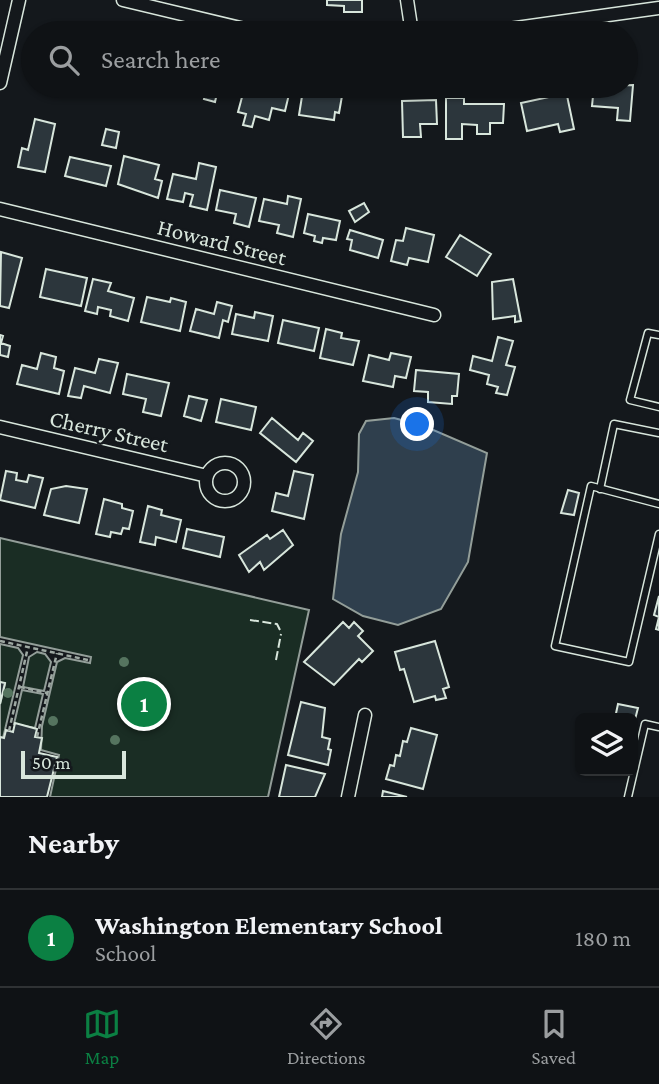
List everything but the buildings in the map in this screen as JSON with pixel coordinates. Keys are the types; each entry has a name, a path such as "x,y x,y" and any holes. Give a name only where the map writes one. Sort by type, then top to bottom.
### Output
{"street":[{"path":"0,83 19,0"},
{"path":"127,0 212,21"},
{"path":"407,0 410,21"},
{"path":"565,21 659,8"},
{"name":"Howard Street","path":"0,209 434,316"},
{"name":"Cherry Street","path":"0,426 207,476"},
{"path":"348,797 365,715"}],"lane":[{"path":"659,335 648,332 631,400 659,407"},
{"path":"600,489 614,424 659,433"},
{"path":"659,504 591,486 555,646 629,662 659,534"},
{"path":"628,797 645,724 659,727"}],"path":[{"path":"0,641 88,660"},
{"path":"9,731 28,647"},
{"path":"37,737 57,653"},
{"path":"19,687 47,693"}],"green space":[{"path":"0,538 309,610 268,797 50,797 59,755 41,750 42,726 57,662 65,658 90,663 91,657 0,637"},
{"path":"0,644 18,648 23,655 3,738 0,737 0,704 5,684 0,682"},
{"path":"37,652 45,654 51,662 44,691 23,687 29,657"},
{"path":"22,690 43,694 35,728 14,724"}],"water":[{"path":"394,418 424,426 487,453 468,562 441,609 398,625 363,616 333,599 341,534 358,472 359,434 366,421"}],"fence":[{"path":"250,620 277,624 281,632"},
{"path":"276,660 281,634"}],"place":[{"name":"Washington Elementary School","path":"144,704"}]}
